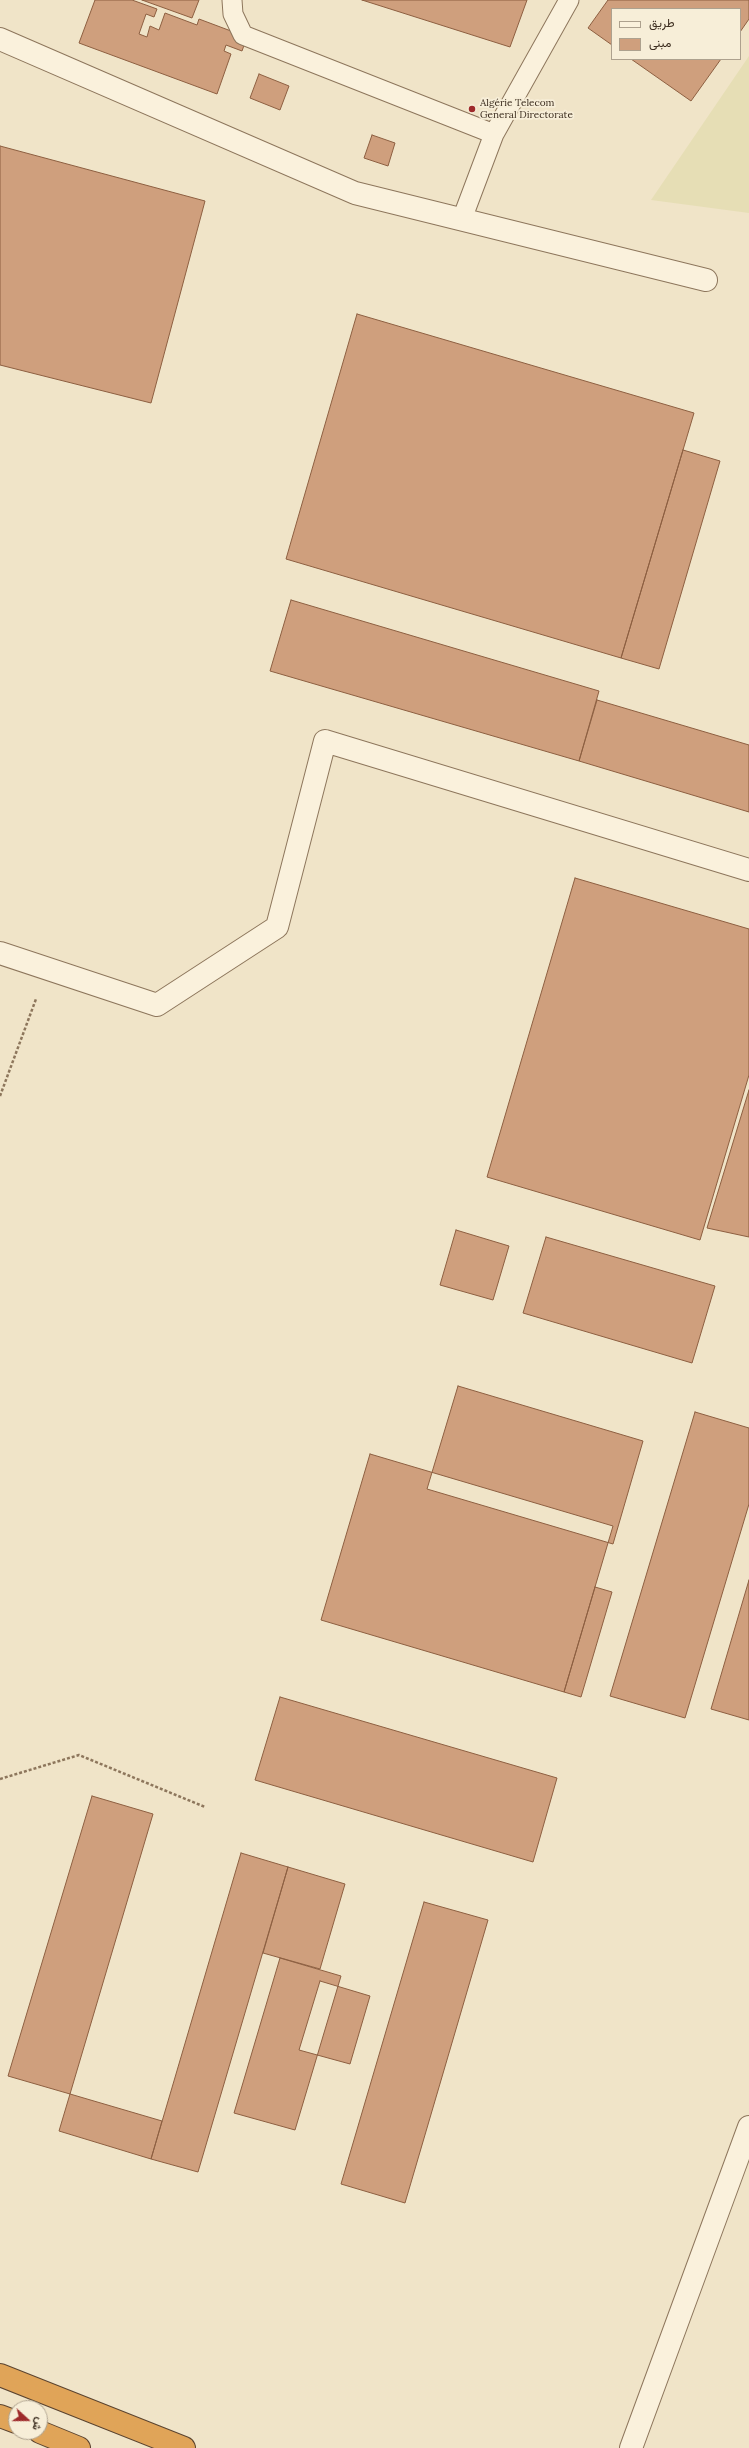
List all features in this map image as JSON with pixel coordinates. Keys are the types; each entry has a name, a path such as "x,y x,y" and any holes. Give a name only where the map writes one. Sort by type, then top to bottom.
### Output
{"highway":[{"path":"0,2375 184,2448"},
{"path":"48,2435 79,2448"}],"street":[{"path":"0,39 354,193 706,280"},
{"path":"0,953 157,1005 277,927 325,741 749,870"},
{"path":"631,2448 749,2127"}],"lane":[{"path":"232,0 233,14 243,35 494,134"},
{"path":"462,219 494,134 569,0"}],"path":[{"path":"0,1096 47,968"},
{"path":"0,1778 79,1755 205,1808"}],"shaded area":[{"path":"749,56 749,213 651,200"}],"building":[{"path":"95,0 132,0 157,9 154,17 146,14 139,34 147,37 150,26 159,30 165,13 197,25 199,19 247,37 242,51 226,45 224,51 231,54 217,94 79,43"},
{"path":"142,0 199,0 192,18"},
{"path":"362,0 527,0 510,47"},
{"path":"608,0 749,0 749,19 741,31 741,8 611,8 611,44 588,28"},
{"path":"632,60 720,60 691,101"},
{"path":"259,74 289,86 280,110 250,98"},
{"path":"372,135 395,143 388,166 364,158"},
{"path":"0,146 205,201 151,403 0,365"},
{"path":"357,314 694,413 621,658 286,559"},
{"path":"683,450 720,461 659,669 621,658"},
{"path":"291,600 599,691 579,761 270,671"},
{"path":"597,700 749,745 749,812 579,761"},
{"path":"575,878 749,929 749,1075 700,1240 487,1177"},
{"path":"749,1090 749,1237 707,1228"},
{"path":"456,1230 509,1246 493,1300 440,1285"},
{"path":"546,1237 715,1286 692,1363 523,1313"},
{"path":"458,1386 643,1441 613,1544 427,1489"},
{"path":"695,1412 749,1428 749,1504 685,1718 610,1696"},
{"path":"370,1454 613,1526 564,1692 321,1620"},
{"path":"749,1580 749,1720 711,1709"},
{"path":"595,1587 612,1592 581,1697 564,1692"},
{"path":"280,1697 557,1778 533,1862 255,1780"},
{"path":"92,1796 153,1814 70,2094 8,2076"},
{"path":"241,1853 288,1867 198,2172 151,2159"},
{"path":"288,1867 345,1884 320,1969 263,1953"},
{"path":"424,1902 488,1920 405,2203 341,2184"},
{"path":"280,1958 341,1976 295,2130 234,2113"},
{"path":"320,1981 370,1996 350,2064 299,2050"},
{"path":"70,2094 162,2121 151,2159 59,2131"}],"place":[{"name":"Algérie Telecom General Directorate","path":"472,109"}]}
